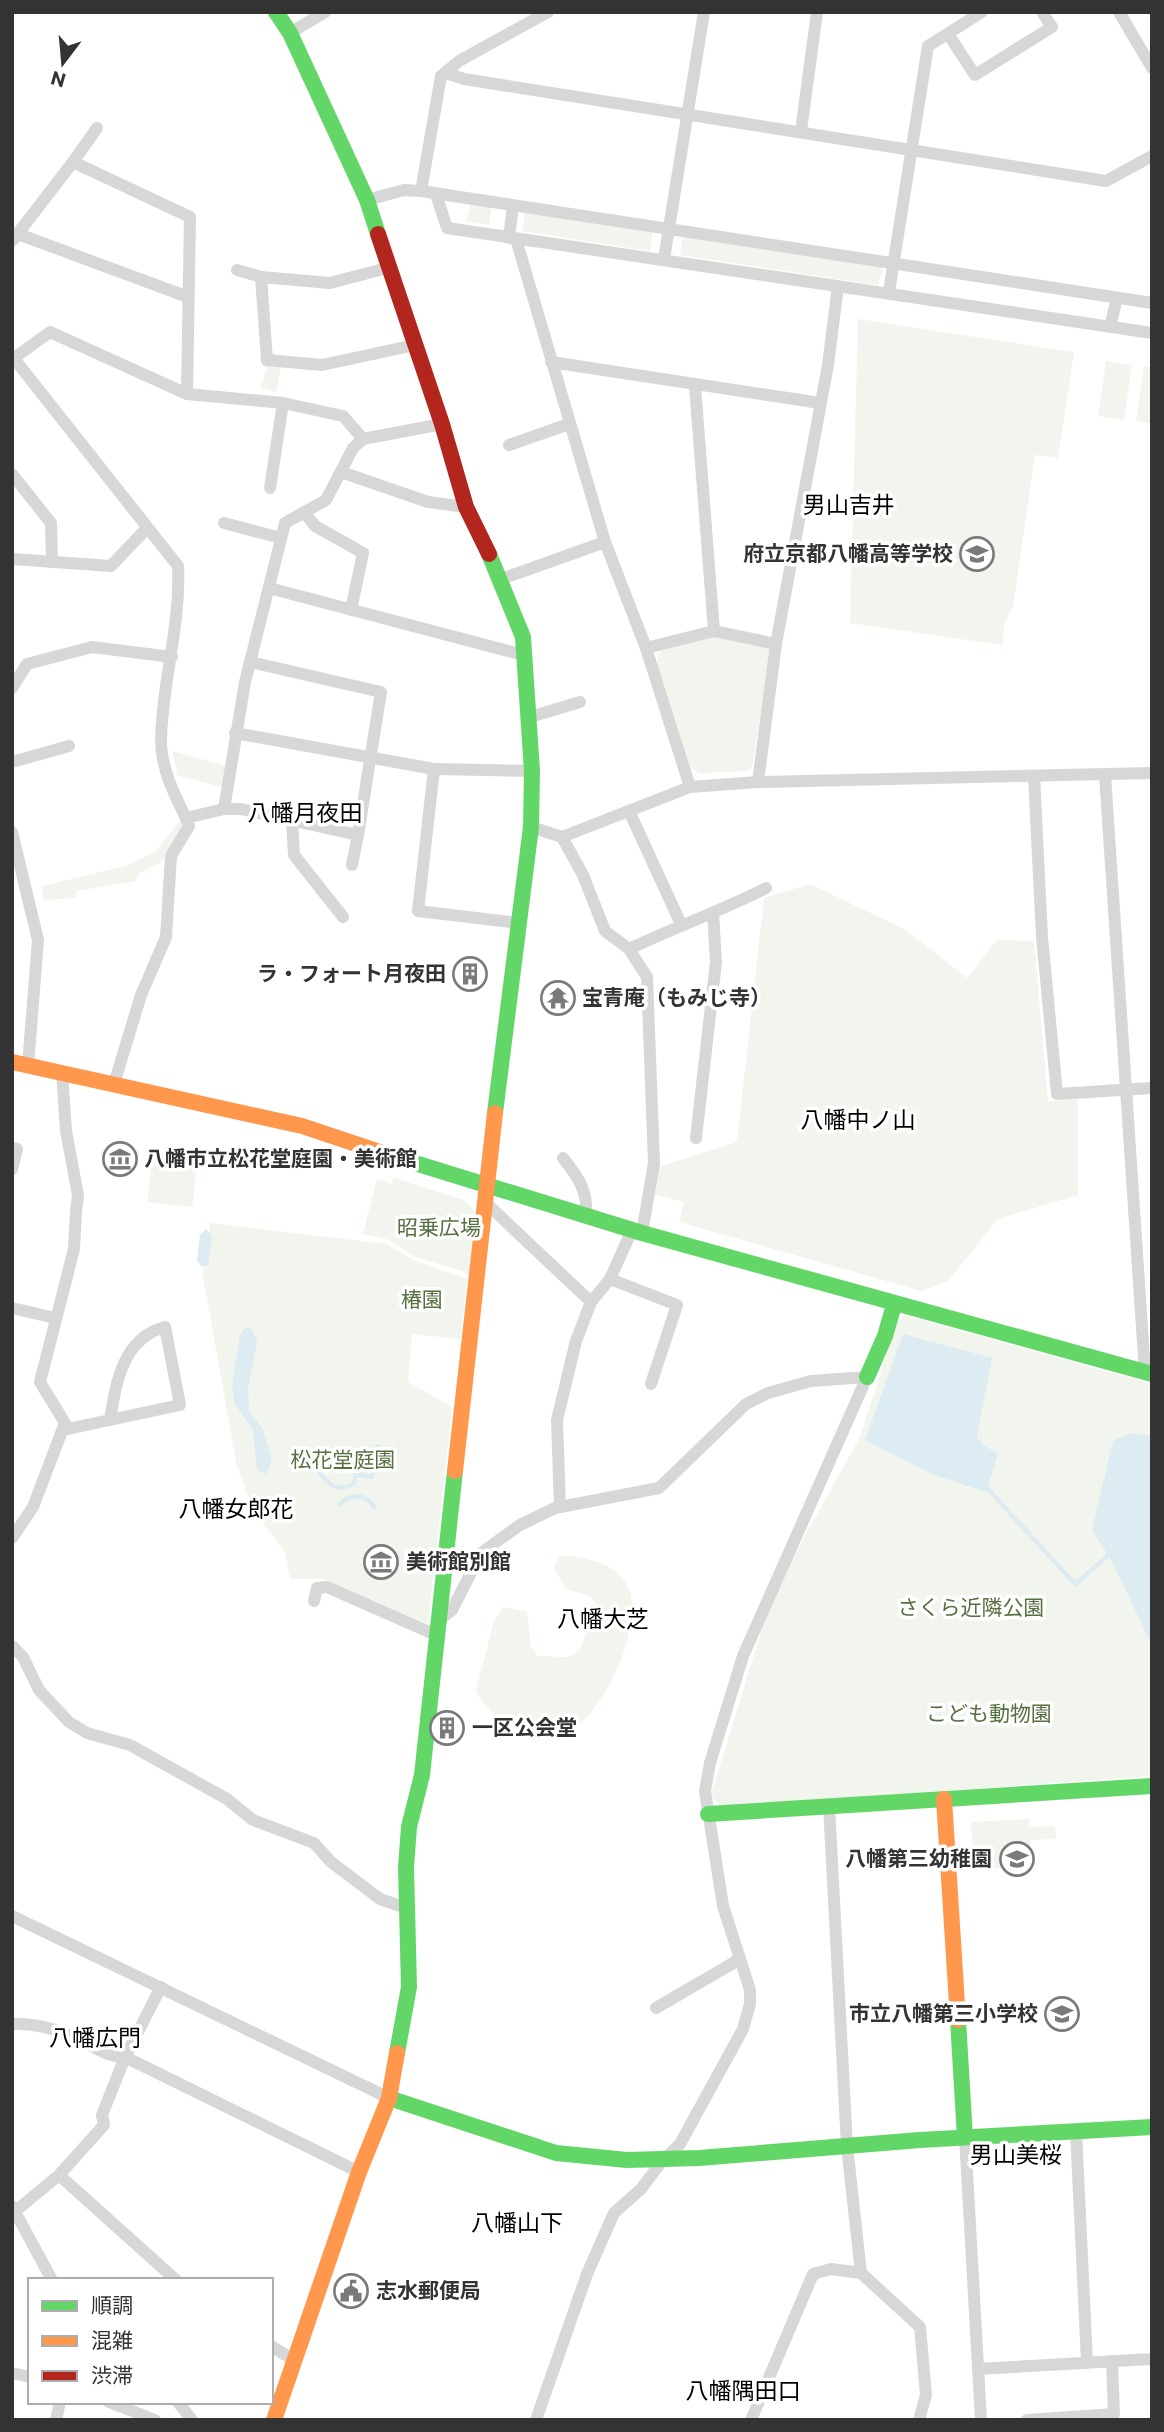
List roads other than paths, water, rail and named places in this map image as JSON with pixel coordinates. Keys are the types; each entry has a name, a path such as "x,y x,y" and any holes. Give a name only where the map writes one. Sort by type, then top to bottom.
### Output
{"street":[{"path":"274,2420 359,2172 389,2098 409,1987 406,1908 410,1827 422,1775 485,1195 531,827 532,771 528,675 523,655 523,637 501,579 466,507 442,424 367,200 290,33 276,12"},
{"path":"290,33 325,12"},
{"path":"421,191 442,76 459,61 548,12"},
{"path":"664,259 704,12"},
{"path":"801,131 817,12"},
{"path":"889,292 909,149 928,46 982,12"},
{"path":"948,33 975,75 1052,27 1042,12"},
{"path":"1119,12 1146,46 1152,68"},
{"path":"446,73 464,79 687,112 1106,181 1152,156"},
{"path":"97,128 15,237 188,297"},
{"path":"73,162 190,217 187,394"},
{"path":"367,200 404,190 421,191 1152,303"},
{"path":"436,194 447,228 889,292 1152,334"},
{"path":"513,206 512,239 605,542 646,648 690,787"},
{"path":"237,270 261,277 330,283 391,267"},
{"path":"261,277 267,360 322,365 415,345"},
{"path":"758,782 776,644 820,404 838,286"},
{"path":"1110,327 1117,298"},
{"path":"114,1084 141,995 166,937 171,856 189,826 169,785 161,742 179,598 178,566 13,357 50,332 187,394 283,403 343,416 363,439"},
{"path":"551,362 820,404"},
{"path":"695,386 714,631"},
{"path":"270,488 283,403"},
{"path":"225,809 235,733 285,523 326,500 353,448 363,439 442,424"},
{"path":"509,445 569,424"},
{"path":"341,472 428,502 466,507"},
{"path":"12,474 51,523 52,562"},
{"path":"304,512 315,526 363,553 351,610"},
{"path":"224,523 281,538"},
{"path":"12,559 111,566 147,528"},
{"path":"501,579 605,542"},
{"path":"269,588 523,655"},
{"path":"646,648 714,631 776,644"},
{"path":"12,688 27,664 92,647 172,657"},
{"path":"250,662 381,692 352,865"},
{"path":"530,717 580,702"},
{"path":"235,733 434,769 532,771"},
{"path":"12,762 68,746"},
{"path":"434,769 418,911 519,923"},
{"path":"531,827 562,837 690,787 758,782 1152,773"},
{"path":"12,832 38,940 20,1064 302,1126 485,1195 586,1217 894,1305 1148,1373 1105,775"},
{"path":"1034,776 1042,937 1057,1094 1152,1088"},
{"path":"186,818 225,809 241,809 358,835"},
{"path":"629,811 681,925"},
{"path":"292,821 294,855 343,917"},
{"path":"560,1507 557,1420 576,1341 590,1302 610,1279 637,1231 654,1164 647,977 629,949 605,931 583,875 562,837"},
{"path":"629,949 766,888"},
{"path":"696,1138 716,962 713,913"},
{"path":"12,1538 33,1507 65,1423 40,1382 74,1249 78,1195 66,1131 62,1072"},
{"path":"12,1148 16,1149 12,1169"},
{"path":"563,1158 581,1180 588,1197 586,1217"},
{"path":"485,1195 590,1302"},
{"path":"610,1279 677,1305 651,1384"},
{"path":"536,2420 587,2274 614,2213 641,2189 662,2161 680,2144 743,2029 750,2004 750,1990 723,1906 705,1791 710,1763 743,1656 885,1336 894,1305"},
{"path":"12,1308 55,1318"},
{"path":"63,1430 110,1420 180,1405 165,1327 148,1332 127,1356 116,1387 110,1420"},
{"path":"437,1628 452,1610 481,1553 520,1525 560,1507 659,1488 746,1404 768,1393 811,1381 867,1377"},
{"path":"314,1601 317,1588 327,1587 437,1628"},
{"path":"12,1646 23,1657 39,1690 69,1722 86,1733 130,1745 227,1799 253,1820 314,1843 331,1862 380,1899 406,1908"},
{"path":"708,1814 1152,1786"},
{"path":"944,1799 981,2420"},
{"path":"829,1806 847,2146 860,2273"},
{"path":"12,1916 389,2098 556,2153 584,2158 662,2161 965,2137 1152,2127"},
{"path":"656,2008 740,1959"},
{"path":"51,2278 14,2211 59,2175 104,2125 102,2115 125,2057 161,1987"},
{"path":"12,2024 34,2023 115,2057 125,2057 266,2123 359,2172"},
{"path":"1076,2131 1087,2362"},
{"path":"59,2175 174,2278"},
{"path":"751,2420 813,2274 831,2269 860,2273 920,2327 926,2395 919,2420"},
{"path":"273,2347 294,2360"},
{"path":"978,2369 1152,2359"},
{"path":"1027,2420 1114,2414 1112,2361"},
{"path":"113,2404 150,2419"},
{"path":"180,2404 192,2420"}],"waterway":[{"path":"291,1462 310,1463 329,1483 340,1488 347,1487 354,1483 356,1474 372,1477 378,1446"},
{"path":"987,1488 1075,1584 1109,1555"},
{"path":"340,1504 358,1496 367,1499 374,1507"}],"place":[{"name":"府立京都八幡高等学校","path":"977,554"},
{"name":"ラ・フォート月夜田","path":"470,974"},
{"name":"宝青庵（もみじ寺）","path":"558,998"},
{"name":"八幡市立松花堂庭園・美術館","path":"120,1159"},
{"name":"美術館別館","path":"381,1562"},
{"name":"一区公会堂","path":"447,1728"},
{"name":"八幡第三幼稚園","path":"1017,1859"},
{"name":"市立八幡第三小学校","path":"1062,2014"},
{"name":"志水郵便局","path":"351,2291"}],"district":[{"name":"男山吉井","path":"849,505"},
{"name":"八幡月夜田","path":"305,813"},
{"name":"八幡中ノ山","path":"858,1120"},
{"name":"八幡女郎花","path":"236,1509"},
{"name":"八幡大芝","path":"603,1619"},
{"name":"八幡広門","path":"95,2038"},
{"name":"男山美桜","path":"1016,2155"},
{"name":"八幡山下","path":"517,2223"},
{"name":"八幡隅田口","path":"743,2391"}],"park label":[{"name":"昭乗広場","path":"439,1228"},
{"name":"椿園","path":"422,1300"},
{"name":"松花堂庭園","path":"343,1460"},
{"name":"さくら近隣公園","path":"971,1608"},
{"name":"こども動物園","path":"989,1714"}]}
